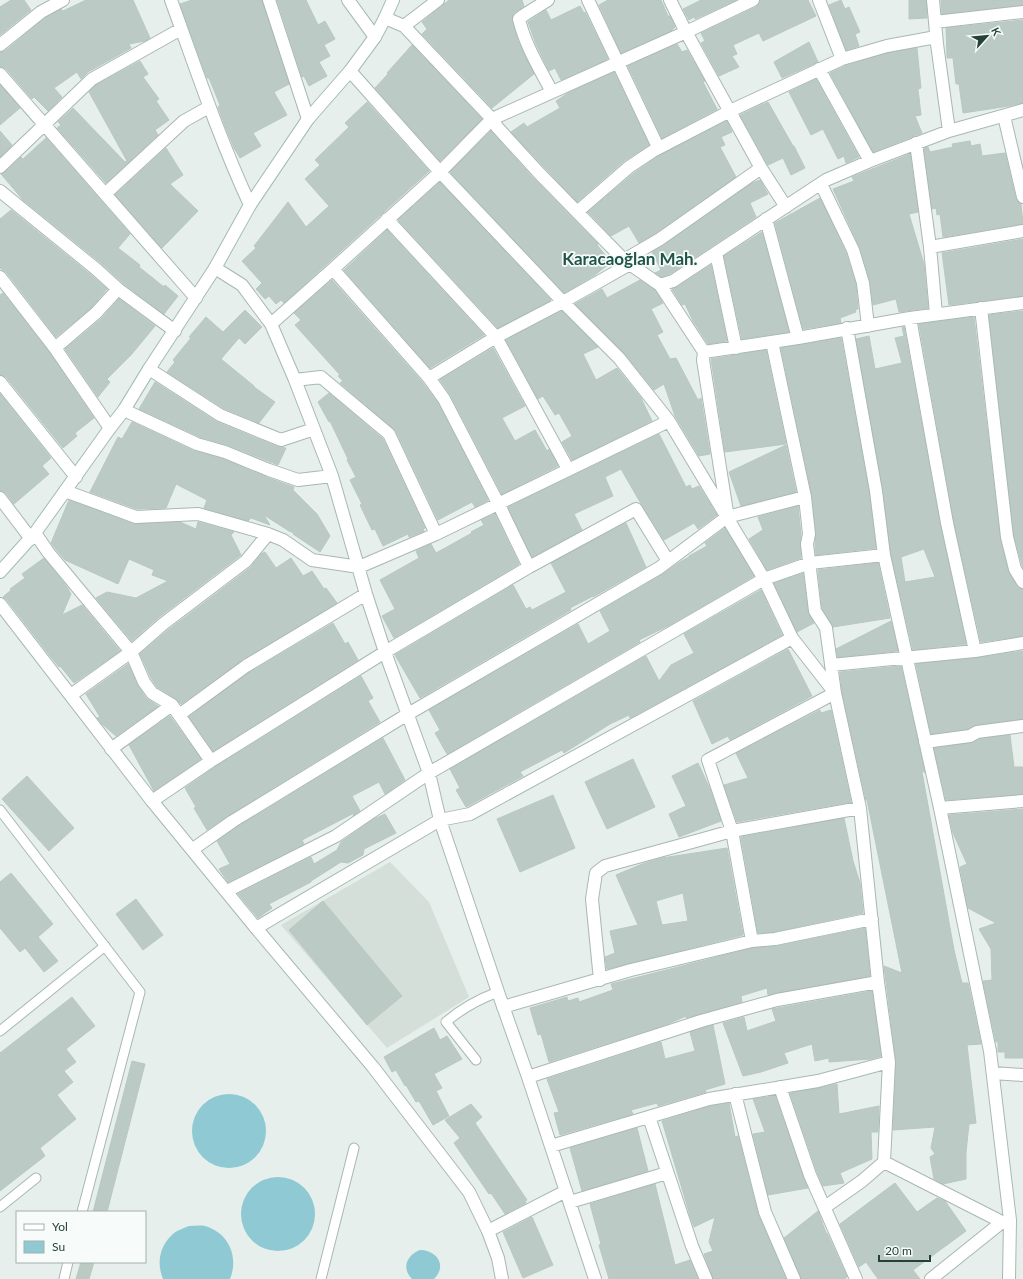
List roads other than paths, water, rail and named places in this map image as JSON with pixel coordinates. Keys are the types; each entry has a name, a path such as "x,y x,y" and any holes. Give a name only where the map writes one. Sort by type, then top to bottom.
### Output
{"street":[{"path":"0,45 41,12 63,0"},
{"path":"171,0 209,107 250,205"},
{"path":"269,0 308,119"},
{"path":"348,0 374,37"},
{"path":"0,572 33,536 124,410 215,268 250,205 308,119 350,71 374,37 393,0"},
{"path":"404,26 438,0"},
{"path":"548,0 519,19 521,28 533,55 552,92"},
{"path":"588,0 658,147"},
{"path":"670,0 761,168 786,207"},
{"path":"271,324 440,172 492,119 686,32 753,0"},
{"path":"819,0 842,59"},
{"path":"933,0 936,37 949,131"},
{"path":"935,22 1023,12"},
{"path":"385,18 404,26 577,212 627,262 660,284 704,352 703,360 727,517"},
{"path":"0,167 92,80 182,29"},
{"path":"577,212 629,167 658,147 730,111 842,59 886,46 936,37"},
{"path":"819,69 870,161"},
{"path":"350,71 440,172 563,302 619,358 669,420 764,580 792,638 835,693"},
{"path":"0,74 196,298"},
{"path":"105,194 184,121 209,107"},
{"path":"660,284 673,281 821,184 870,161 916,143 949,131 1023,110"},
{"path":"1004,116 1023,197"},
{"path":"916,143 930,247 936,314"},
{"path":"429,378 496,337 563,302 627,262 761,168"},
{"path":"821,184 853,250 863,283 868,326"},
{"path":"0,191 118,289 175,331"},
{"path":"387,219 496,337 568,469"},
{"path":"766,219 798,338"},
{"path":"930,247 1023,231"},
{"path":"716,253 736,348"},
{"path":"215,268 242,285 271,324 295,380 332,476 366,594 385,652 429,773 440,820 595,1279"},
{"path":"333,269 429,378 444,399 498,503 529,567"},
{"path":"0,277 55,348 110,428"},
{"path":"55,348 96,313 118,289"},
{"path":"704,352 798,338 847,328 868,326 910,318 1023,302"},
{"path":"981,308 1007,537 1015,569 1023,582"},
{"path":"910,318 947,522 975,651"},
{"path":"847,328 876,491 884,555 940,808 990,1051 1006,1221 1009,1279"},
{"path":"772,342 805,497 809,534 807,544 815,611 826,628 835,693 860,808 878,982 889,1062 884,1162 862,1181 825,1207"},
{"path":"149,369 220,415 281,440 314,429"},
{"path":"295,380 321,377 389,434 436,534"},
{"path":"0,382 76,477"},
{"path":"124,410 197,444 225,452 298,480 332,476"},
{"path":"65,491 136,517 198,514 268,534 283,540 312,560 359,567 436,534 669,420"},
{"path":"193,849 233,821 408,714 565,624 668,561 727,517 805,497"},
{"path":"0,498 48,552 131,652 144,682 152,692 175,710 211,761"},
{"path":"152,801 211,761 385,652 529,567 636,509 668,561"},
{"path":"71,695 131,652 163,624 246,561 268,534"},
{"path":"227,891 336,836 429,773 764,580 810,563 884,555"},
{"path":"111,749 366,594"},
{"path":"0,604 152,801 373,1067 469,1192 488,1231 498,1258 502,1279"},
{"path":"256,928 440,820 470,814 792,638"},
{"path":"831,665 975,651 1023,643"},
{"path":"752,941 732,832 708,760 835,693"},
{"path":"925,742 970,736 977,732 1023,726"},
{"path":"940,808 1023,801"},
{"path":"600,980 592,899 596,873 605,866 732,832 860,808"},
{"path":"503,1007 631,970 752,941 775,939 872,918"},
{"path":"528,1077 701,1021 777,1000 878,982"},
{"path":"551,1146 709,1099 818,1081 889,1062"},
{"path":"993,1073 1023,1075"},
{"path":"780,1087 810,1175 856,1279"},
{"path":"735,1094 765,1212 794,1279"},
{"path":"648,1117 692,1246 706,1279"},
{"path":"884,1162 1006,1221"},
{"path":"488,1231 568,1197 667,1173"},
{"path":"930,1279 1006,1221"}],"lane":[{"path":"0,810 140,992 82,1211"},
{"path":"0,1031 105,946"},
{"path":"476,1060 446,1022 458,1012 498,992"},
{"path":"321,1279 354,1148"},
{"path":"0,1207 36,1178"},
{"path":"64,1279 68,1263"}],"water":[{"path":"229,1094 250,1100 260,1110 266,1131 260,1152 250,1162 229,1168 208,1162 198,1152 192,1131 198,1110 208,1100"},
{"path":"278,1177 299,1183 309,1193 315,1214 309,1235 299,1245 278,1251 257,1245 247,1235 241,1214 247,1193 257,1183"},
{"path":"189,1226 205,1226 213,1229 226,1240 230,1247 233,1262 230,1279 163,1279 160,1260 165,1243 174,1233"},
{"path":"420,1250 435,1255 438,1259 440,1269 434,1279 412,1279 407,1271 406,1266 409,1258 415,1252"}],"district":[{"name":"Karacaoğlan Mah.","path":"630,259"}]}
